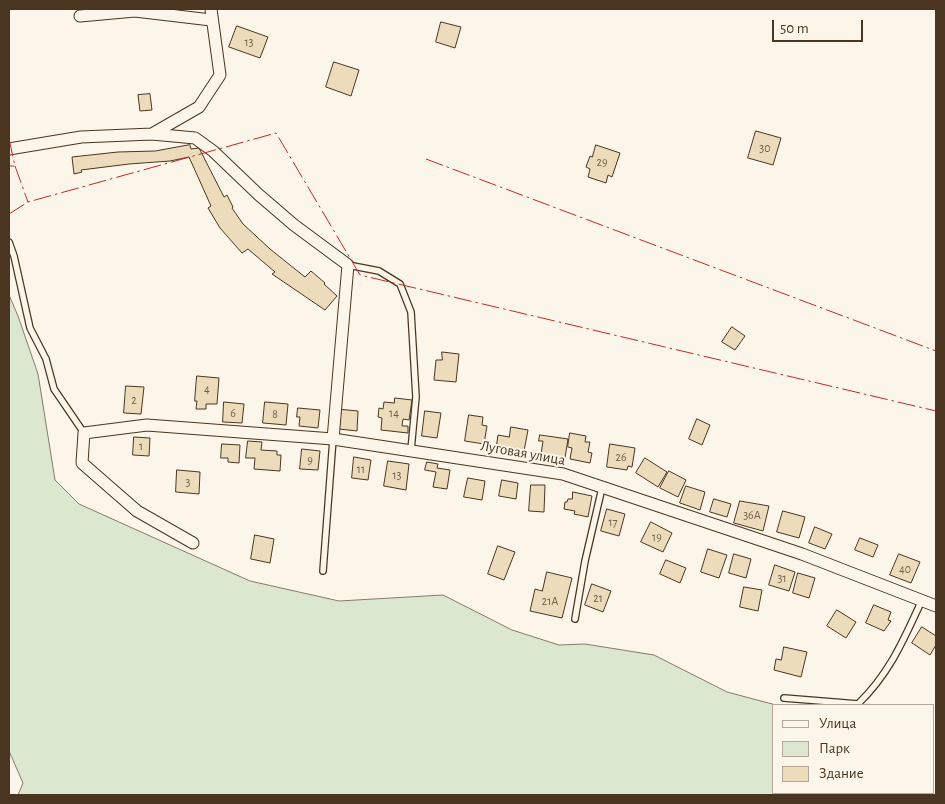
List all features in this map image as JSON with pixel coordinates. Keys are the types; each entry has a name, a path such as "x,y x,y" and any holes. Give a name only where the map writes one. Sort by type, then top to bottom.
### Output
{"street":[{"path":"80,16 135,11 211,14 220,75 199,107 152,134"},
{"path":"9,149 81,137 152,134 195,138 213,150 259,195 294,225 348,265 332,439"},
{"name":"Луговая улица","path":"84,433 147,425 332,439 563,474 802,554 936,606"},
{"path":"84,433 82,463 137,511 193,543"}],"lane":[{"path":"9,242 14,256 30,328 46,359 54,389 84,433"},
{"path":"348,265 380,271 400,284 411,312 416,397 411,450"},
{"path":"323,571 332,439"},
{"path":"575,619 585,561 602,488"},
{"path":"784,698 858,704 873,690 893,662 922,600"}],"green space":[{"path":"9,295 38,374 55,480 79,504 250,581 339,601 443,595 512,630 559,645 585,644 654,655 727,692 772,704 772,794 928,795 18,795 23,783 9,751"}],"building":[{"path":"441,22 461,27 455,48 436,42"},
{"path":"237,26 268,37 260,58 229,47"},
{"path":"334,62 359,70 351,96 326,87"},
{"path":"150,94 152,110 140,111 138,95"},
{"path":"756,131 781,138 773,165 748,158"},
{"path":"190,145 191,149 199,148 224,197 227,195 232,208 243,224 305,277 311,271 337,296 325,310 272,274 275,272 248,249 242,253 220,228 208,208 211,206 189,157 170,161 81,170 82,172 74,174 72,157 118,152 155,151"},
{"path":"596,145 620,153 612,177 608,175 606,183 588,177 590,169 586,167"},
{"path":"732,327 745,336 735,350 722,342"},
{"path":"442,352 459,354 456,382 434,380 436,360 442,360"},
{"path":"197,376 219,378 217,404 206,404 206,409 196,409"},
{"path":"126,386 144,387 141,414 124,413"},
{"path":"395,398 412,400 409,420 403,419 402,426 408,426 408,433 381,430 382,418 378,417 379,408 383,409 384,402 394,403"},
{"path":"224,402 244,404 242,423 223,422"},
{"path":"265,402 288,404 286,425 263,423"},
{"path":"298,408 320,410 318,428 299,426"},
{"path":"337,409 358,411 357,431 339,429"},
{"path":"425,411 441,413 437,438 422,436"},
{"path":"469,415 483,417 482,425 487,426 484,444 465,441"},
{"path":"697,419 710,425 702,445 689,439"},
{"path":"511,427 528,430 524,451 510,449 510,452 496,449 498,435 509,437"},
{"path":"570,433 586,436 585,442 590,442 588,452 592,453 590,463 570,459 572,448 568,447"},
{"path":"540,435 568,439 565,458 541,454 543,441 539,441"},
{"path":"134,437 150,438 149,456 133,455"},
{"path":"248,441 262,442 261,450 277,451 277,455 281,455 280,471 254,469 255,458 246,458"},
{"path":"222,444 240,445 239,463 228,462 228,458 221,458"},
{"path":"610,444 635,448 632,467 628,466 627,470 607,467"},
{"path":"302,449 320,451 318,470 300,469"},
{"path":"354,457 371,460 368,480 352,478"},
{"path":"645,458 667,472 658,487 636,473"},
{"path":"388,461 409,464 406,490 384,486"},
{"path":"427,462 438,464 437,468 450,470 447,489 433,487 436,472 425,470"},
{"path":"177,470 200,472 199,494 176,492"},
{"path":"669,471 686,480 678,497 660,488"},
{"path":"468,478 485,481 482,500 464,497"},
{"path":"502,480 518,483 516,499 499,496"},
{"path":"531,485 545,485 544,512 529,511"},
{"path":"686,486 705,492 700,510 680,503"},
{"path":"573,492 592,496 588,517 574,514 575,511 564,509 565,502 568,499 572,499"},
{"path":"714,499 731,504 727,517 710,512"},
{"path":"740,501 769,506 763,531 734,523"},
{"path":"607,509 625,514 619,536 601,531"},
{"path":"783,511 805,517 799,538 777,532"},
{"path":"651,522 672,533 663,552 641,542"},
{"path":"815,527 832,534 825,549 809,543"},
{"path":"255,535 274,539 270,563 251,559"},
{"path":"860,538 878,545 873,557 855,550"},
{"path":"498,546 515,552 504,580 488,574"},
{"path":"708,549 727,555 719,578 701,572"},
{"path":"734,554 751,559 746,578 729,573"},
{"path":"899,554 920,562 911,583 890,575"},
{"path":"666,560 686,568 680,583 660,574"},
{"path":"775,565 795,572 789,591 769,585"},
{"path":"547,572 572,578 562,618 530,611 535,589 542,591"},
{"path":"798,573 815,578 809,598 793,593"},
{"path":"592,584 611,591 603,612 585,605"},
{"path":"744,587 762,590 758,611 740,607"},
{"path":"874,605 891,612 888,620 891,621 884,631 866,623"},
{"path":"837,610 856,622 846,638 827,626"},
{"path":"922,627 936,636 936,645 930,655 912,643"},
{"path":"784,647 807,652 801,677 774,670 776,659 781,660"}],"power":[{"path":"9,214 28,202 276,133 360,275 936,411"},
{"path":"9,139 15,166 9,166"},
{"path":"426,159 936,351"},
{"path":"15,166 28,202"}]}
